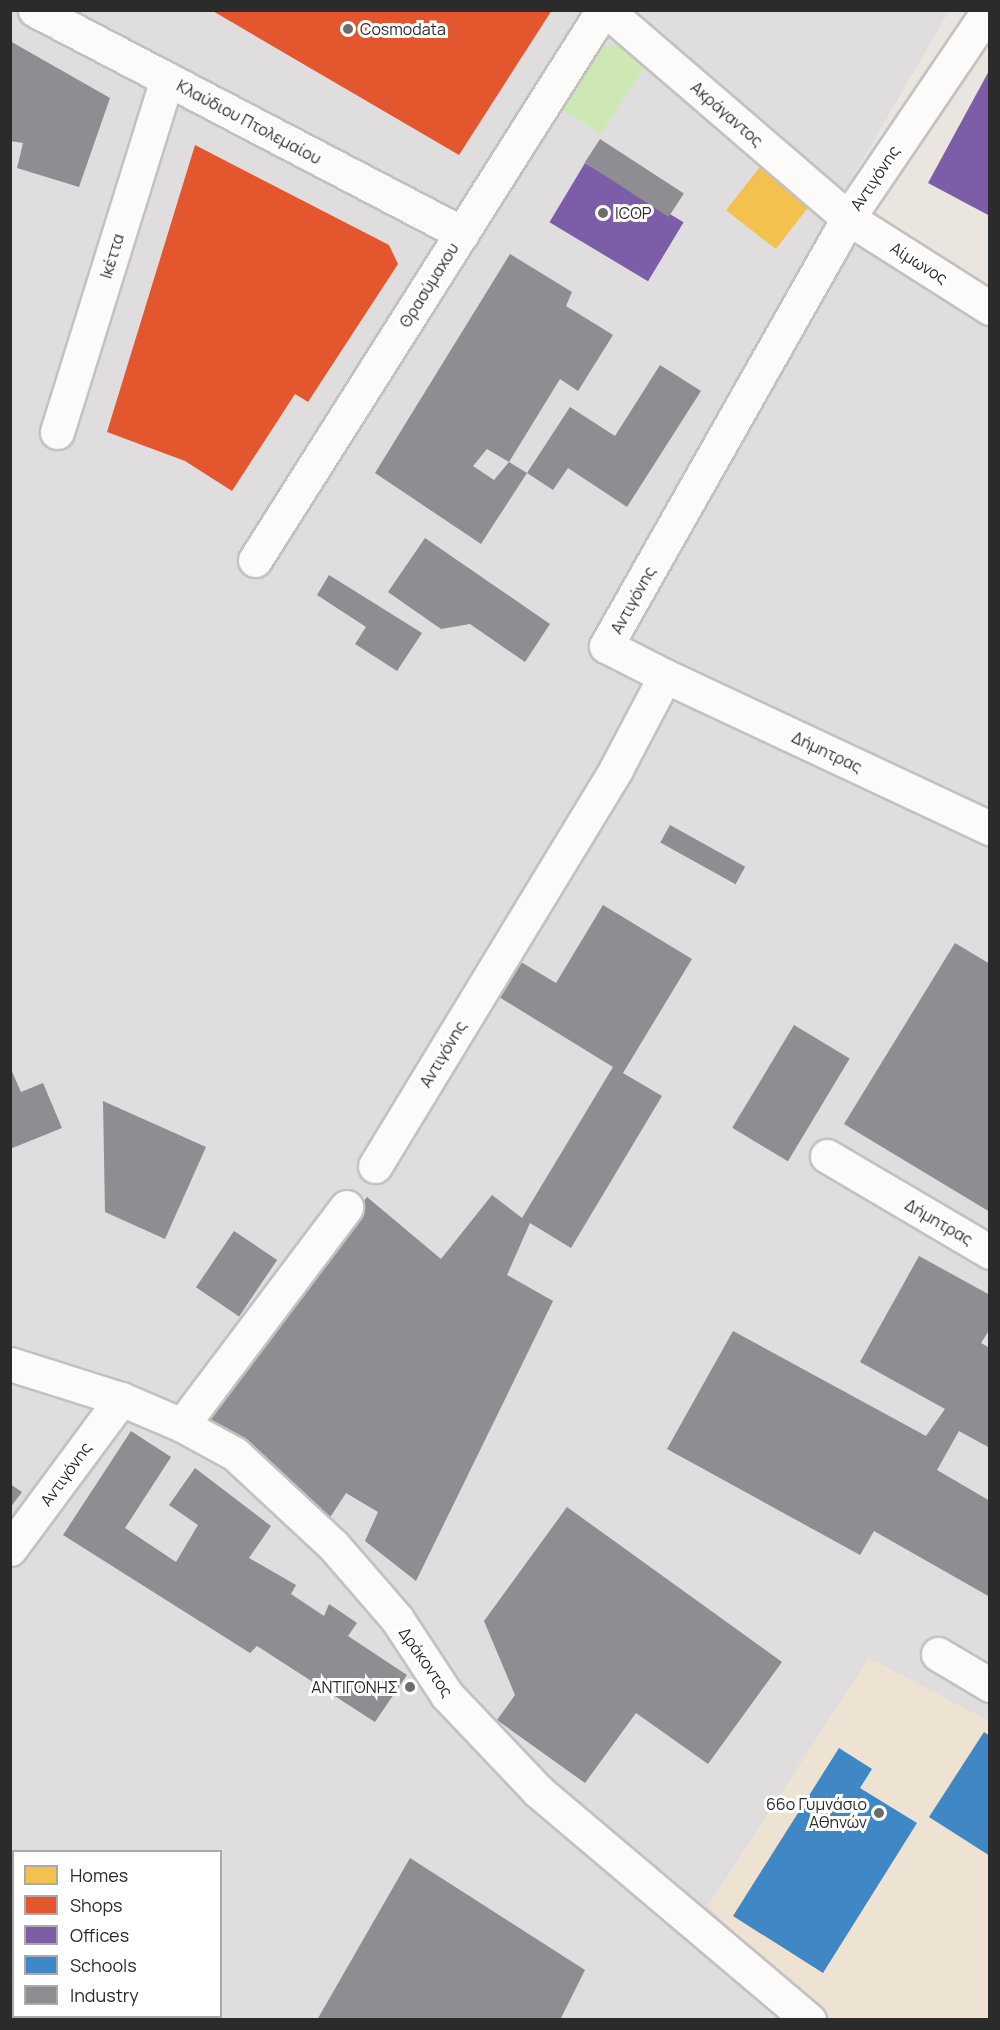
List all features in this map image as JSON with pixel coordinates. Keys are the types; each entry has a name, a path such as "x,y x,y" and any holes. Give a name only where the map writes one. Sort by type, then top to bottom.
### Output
{"street":[{"name":"Κλαύδιου Πτολεμαίου","path":"35,10 462,234"},
{"name":"Ακράγαντος","path":"605,10 848,218"},
{"name":"Θρασύμαχου","path":"255,560 605,10"},
{"name":"Αντιγόνης","path":"375,1166 616,769 665,676 606,646 848,218 988,10"},
{"name":"Ικέττα","path":"57,432 167,79"},
{"name":"Αίμωνος","path":"848,218 990,308"},
{"name":"Δήμητρας","path":"665,676 990,828"},
{"name":"Δήμητρας","path":"827,1156 990,1252"},
{"path":"182,1425 346,1207"},
{"name":"Δράκοντος","path":"10,1365 121,1399 182,1425 235,1454 333,1545 397,1619 447,1695 538,1791 809,2019"},
{"name":"Αντιγόνης","path":"10,1549 121,1399"},
{"path":"938,1654 990,1684"}],"shaded area":[{"path":"11,11 949,11 840,199 989,288 989,2019 11,2020"},
{"name":"66ο Γυμνάσιο Αθηνών","path":"869,1658 989,1721 989,2019 823,2019 708,1906"}],"green space":[{"path":"618,44 646,66 601,134 561,109 601,46"}],"building: Homes":[{"path":"763,163 813,202 776,249 726,210"}],"building: Shops":[{"path":"211,10 552,10 459,155"},
{"path":"195,145 389,245 398,264 308,402 295,394 232,491 185,461 107,432"}],"building: Offices":[{"path":"990,69 990,216 928,183"},
{"path":"585,163 684,222 648,281 549,222"}],"building: Schools":[{"path":"984,1732 990,1736 990,1856 929,1817"},
{"path":"839,1748 872,1769 860,1788 917,1823 823,1973 733,1916"}],"building: Industry":[{"path":"10,41 110,98 79,187 17,168 23,143 10,141"},
{"path":"600,139 684,193 669,217 585,162"},
{"path":"510,254 572,292 566,306 613,335 578,391 560,379 509,462 527,473 481,544 375,473","holes":["487,449 509,462 494,480 473,466"]},
{"path":"660,365 701,391 627,507 568,468 553,490 527,473 570,407 615,436"},
{"path":"425,538 550,624 525,662 470,624 441,629 388,592"},
{"path":"329,575 422,633 397,671 355,644 366,627 317,595"},
{"path":"670,825 745,867 736,884 660,842"},
{"path":"603,905 692,959 623,1073 662,1096 571,1248 530,1223 507,1275 553,1301 416,1581 365,1541 378,1512 346,1493 327,1522 201,1413 367,1197 441,1259 492,1195 522,1218 613,1067 499,997 521,962 556,983"},
{"path":"955,943 990,964 990,1212 844,1124"},
{"path":"794,1025 850,1058 788,1161 732,1128"},
{"path":"10,1067 21,1092 43,1083 62,1128 10,1149"},
{"path":"103,1101 206,1147 165,1239 105,1212"},
{"path":"234,1231 277,1260 239,1316 196,1287"},
{"path":"919,1256 990,1295 990,1329 981,1343 990,1348 990,1448 959,1431 937,1470 990,1501 990,1597 874,1531 860,1555 667,1449 733,1331 926,1436 945,1409 860,1362"},
{"path":"131,1431 171,1457 125,1528 176,1562 198,1525 169,1505 195,1468 271,1526 249,1558 296,1585 291,1594 324,1616 329,1604 357,1623 348,1636 407,1675 375,1722 257,1646 250,1653 63,1535"},
{"path":"10,1484 22,1492 10,1508"},
{"path":"567,1507 782,1662 708,1764 636,1713 585,1783 497,1720 515,1695 484,1621"},
{"path":"410,1858 585,1970 560,2020 317,2020"}],"place":[{"name":"Cosmodata","path":"348,29"},
{"name":"ICOP","path":"603,213"},
{"name":"ΑΝΤΙΓΟΝΗΣ","path":"410,1687"},
{"name":"66ο Γυμνάσιο Αθηνών","path":"879,1813"}]}
